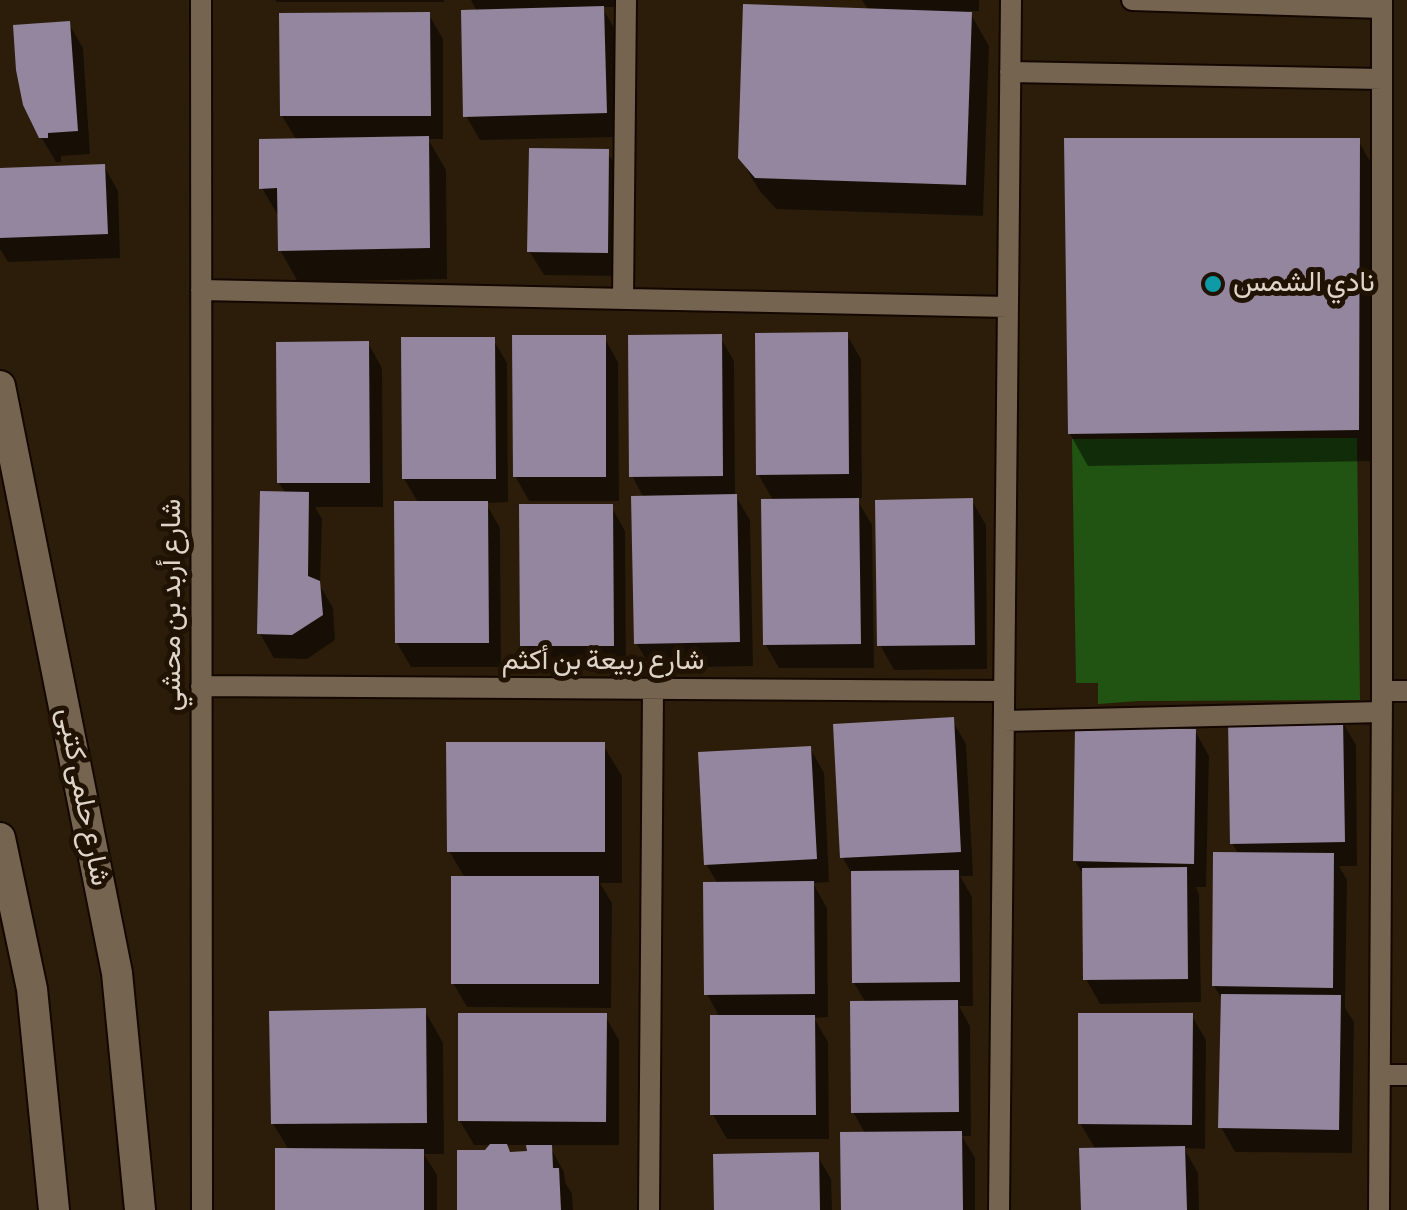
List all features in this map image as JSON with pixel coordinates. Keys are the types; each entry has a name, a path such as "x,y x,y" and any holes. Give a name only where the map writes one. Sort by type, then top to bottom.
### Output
{"street":[{"name":"شارع حلمى كتبى","path":"0,386 117,973 140,1210"},
{"path":"0,838 32,989 54,1210"}],"lane":[{"name":"شارع أربد بن محشي","path":"201,0 202,1210"},
{"path":"623,299 626,0"},
{"path":"999,1210 1010,0"},
{"path":"1132,0 1382,4 1379,1210"},
{"path":"1010,72 1382,79"},
{"path":"201,290 1008,307"},
{"name":"شارع ربيعة بن أكثم","path":"201,686 1004,692"},
{"path":"649,1210 653,691"},
{"path":"1004,720 1382,702 1407,691"},
{"path":"1380,1075 1407,1075"}],"green space":[{"path":"1357,438 1360,700 1098,704 1098,683 1076,683 1072,439"}],"building":[{"path":"743,4 972,12 966,185 755,178 738,158"},
{"path":"604,6 607,113 463,117 461,10"},
{"path":"430,12 431,116 280,116 279,13"},
{"path":"70,21 78,131 48,133 48,138 39,138 23,105 13,25"},
{"path":"429,136 430,248 278,251 277,188 259,189 259,139"},
{"name":"نادي الشمس","path":"1064,138 1360,138 1359,430 1068,434"},
{"path":"529,148 609,149 608,253 527,252"},
{"path":"105,164 108,234 0,238 0,168"},
{"path":"848,332 849,474 756,475 755,333"},
{"path":"722,334 723,476 629,477 628,335"},
{"path":"512,335 606,335 606,477 513,477"},
{"path":"401,337 495,337 496,479 402,479"},
{"path":"369,341 370,483 277,483 276,342"},
{"path":"260,491 309,492 308,576 320,581 323,615 292,635 257,634"},
{"path":"737,494 740,642 634,644 631,496"},
{"path":"859,498 861,644 763,645 761,499"},
{"path":"973,498 975,645 877,646 875,500"},
{"path":"394,501 488,501 489,643 395,643"},
{"path":"519,504 613,504 614,646 520,646"},
{"path":"954,717 961,852 840,858 833,724"},
{"path":"1343,718 1345,842 1230,844 1228,720"},
{"path":"1075,727 1196,729 1194,864 1073,861"},
{"path":"446,742 605,742 605,852 447,852"},
{"path":"811,746 817,859 704,865 698,752"},
{"path":"1213,852 1334,853 1333,988 1212,986"},
{"path":"1187,867 1188,979 1083,980 1082,868"},
{"path":"959,870 960,982 852,983 851,871"},
{"path":"451,876 599,876 599,984 451,984"},
{"path":"814,881 815,994 704,995 703,882"},
{"path":"1221,994 1341,995 1339,1130 1218,1128"},
{"path":"958,1000 959,1112 851,1113 850,1001"},
{"path":"426,1008 427,1123 271,1124 269,1011"},
{"path":"458,1013 607,1013 606,1122 458,1121"},
{"path":"1078,1013 1193,1013 1192,1125 1078,1124"},
{"path":"710,1015 815,1015 816,1115 710,1115"},
{"path":"962,1131 963,1210 841,1210 840,1132"},
{"path":"490,1144 507,1144 510,1152 527,1151 526,1145 552,1145 553,1168 559,1168 561,1210 457,1210 457,1150 485,1150"},
{"path":"1185,1146 1187,1210 1081,1210 1079,1148"},
{"path":"275,1148 424,1149 424,1210 275,1210"},
{"path":"819,1152 820,1210 714,1210 713,1154"}],"place":[{"name":"نادي الشمس","path":"1213,284"}]}
